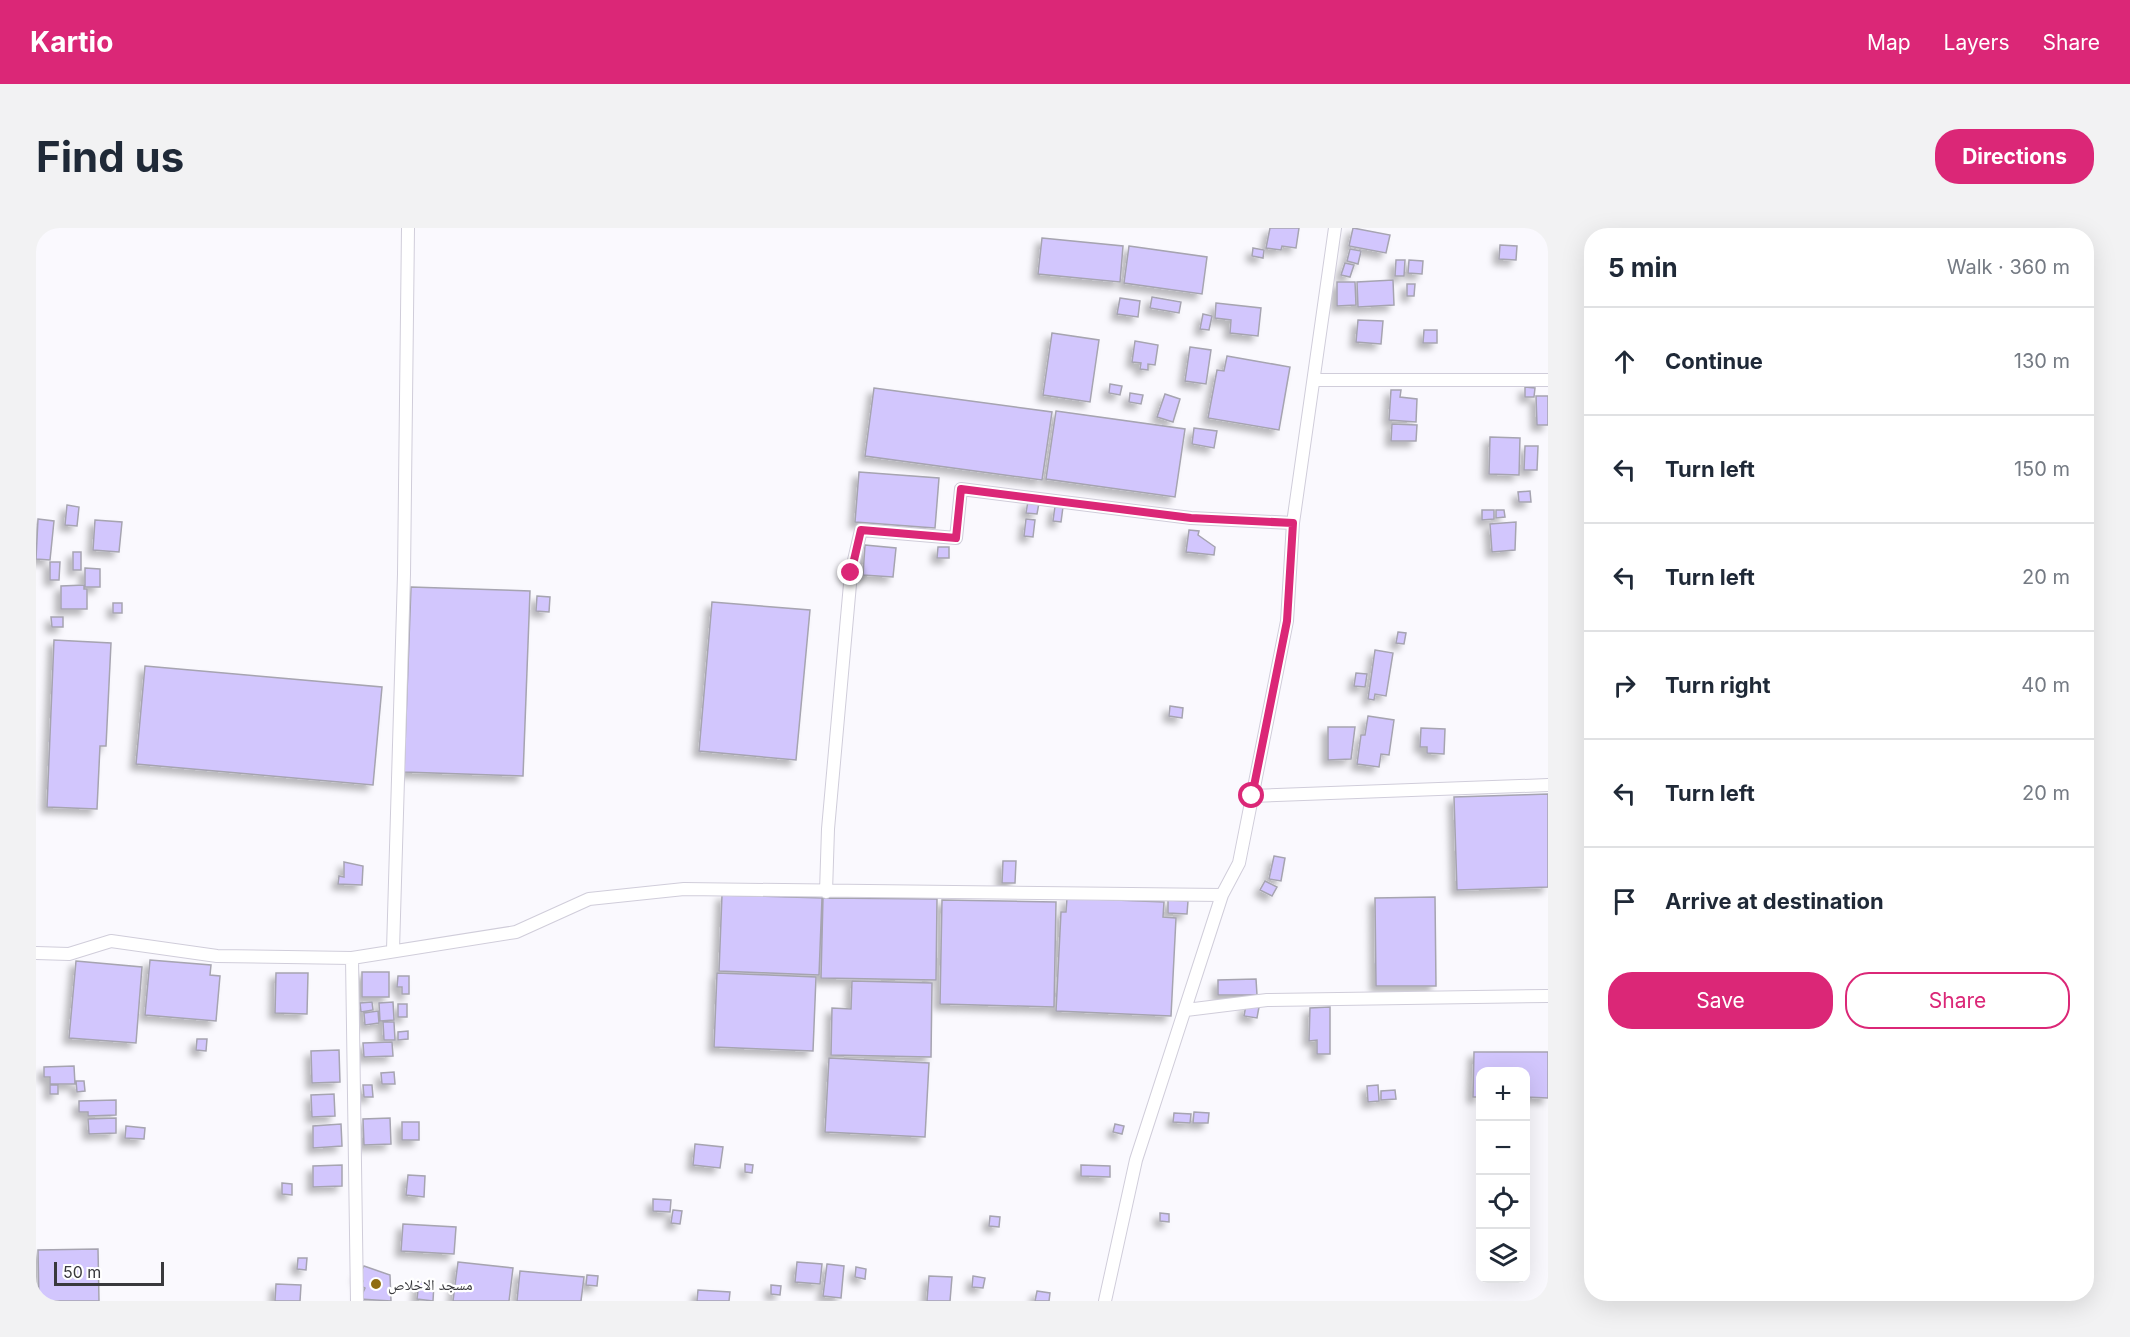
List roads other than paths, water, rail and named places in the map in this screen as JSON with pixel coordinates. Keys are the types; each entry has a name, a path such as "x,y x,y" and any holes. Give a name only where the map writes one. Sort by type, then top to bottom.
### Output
{"street":[{"path":"393,950 404,574 408,228"},
{"path":"1105,1301 1136,1160 1222,895 1239,863 1287,621 1293,523 1335,228"},
{"path":"1315,380 1548,381"},
{"path":"826,892 828,829 850,584 861,530 956,538 961,489 1191,518 1293,523"},
{"path":"1252,796 1548,785"},
{"path":"36,953 69,954 111,941 217,956 352,958 516,932 589,899 684,889 1222,895"},
{"path":"352,958 357,1301"},
{"path":"1186,1010 1267,1000 1548,996"}],"place":[{"name":"مسجد الاخلاص","path":"376,1284"}]}
